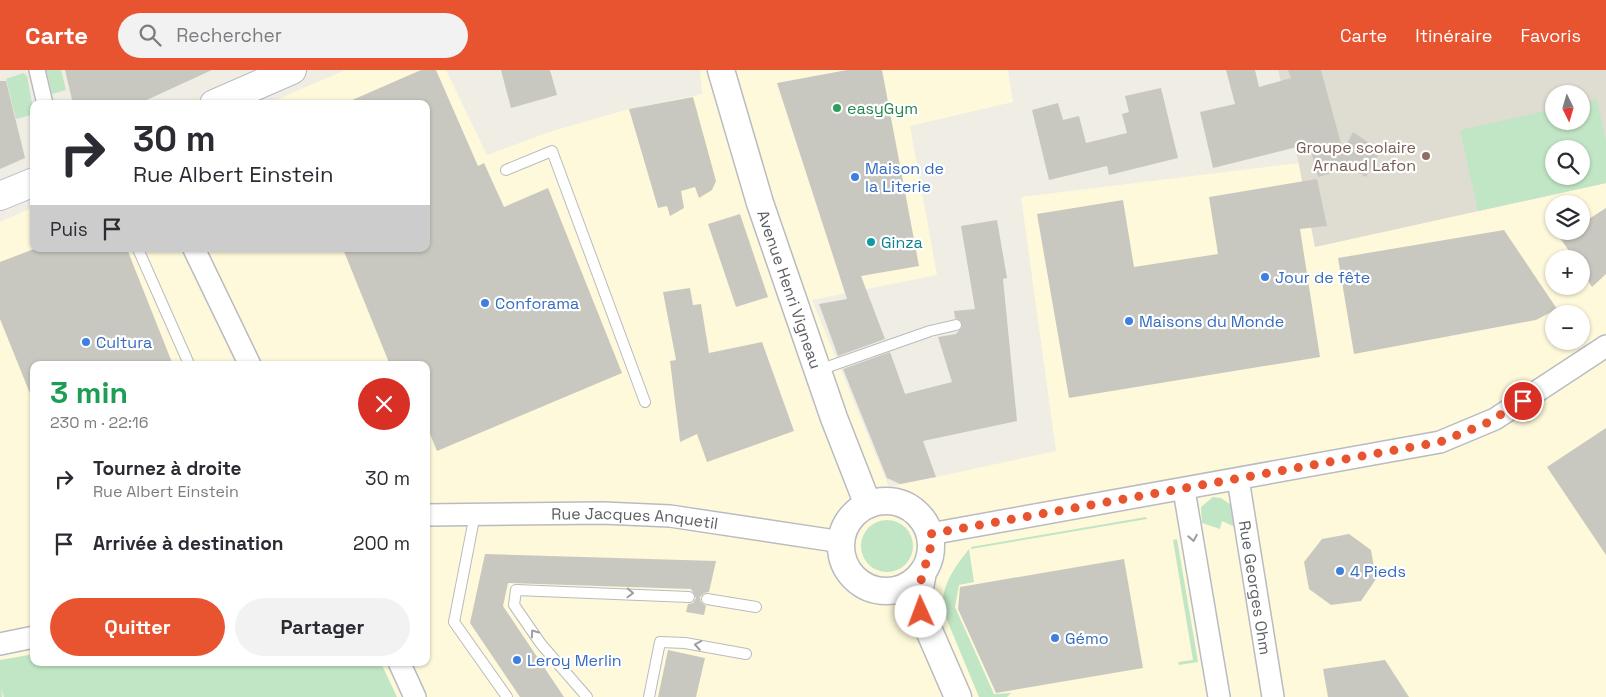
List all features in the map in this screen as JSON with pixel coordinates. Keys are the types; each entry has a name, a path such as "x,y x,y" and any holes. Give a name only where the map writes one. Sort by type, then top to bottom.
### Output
{"main road":[{"path":"223,100 292,70"},
{"path":"0,196 30,184"}],"street":[{"path":"37,70 44,100"},
{"name":"Avenue Henri Vigneau","path":"721,70 752,178 818,371 868,505"},
{"path":"195,252 248,361"},
{"path":"930,534 1420,447 1453,438 1495,419 1606,346"},
{"name":"Rue Georges Ohm","path":"1238,479 1273,697"},
{"path":"1184,490 1219,697"},
{"path":"941,697 905,614 893,601 878,590 866,586 855,578 842,555 842,542 850,520 868,505 883,501 899,503 918,515 930,534 930,554 923,572 919,593 921,612 958,697"},
{"name":"Rue Jacques Anquetil","path":"430,515 603,513 670,516 842,542"},
{"path":"878,590 903,588 923,572"},
{"path":"0,644 30,638"},
{"path":"401,666 415,697"}],"lane":[{"path":"506,170 552,151 645,402"},
{"path":"139,252 188,361"},
{"path":"818,371 930,331 956,325"},
{"path":"475,514 454,622 507,697"},
{"path":"587,697 541,644 514,606 516,590 689,597"},
{"path":"707,599 756,607"},
{"path":"649,697 660,642 685,643 746,654"}],"shaded area":[{"path":"345,70 446,70 487,155 552,131 629,109 702,94 700,70 1008,70 1013,102 910,126 937,275 812,300 889,487 1056,451 1021,197 1299,163 1315,247 1545,196 1545,240 1590,240 1590,195 1551,195 1606,183 1606,697 11,697 0,667 0,222 30,209 30,252 430,252 430,100 276,100"},
{"name":"Groupe scolaire Arnaud Lafon","path":"1278,70 1606,70 1606,183 1315,247 1288,109"}],"green space":[{"path":"46,70 61,70 66,90 52,94"},
{"path":"23,73 27,76 31,100 30,115 16,119 6,79"},
{"path":"1597,99 1606,142 1606,183 1478,211 1460,130 1545,111 1545,130 1590,130 1590,101"},
{"path":"1213,497 1221,498 1231,505 1235,527 1222,521 1220,529 1202,523 1201,507"},
{"path":"1146,517 1147,519 971,549 971,547"},
{"path":"882,520 892,520 906,527 913,541 913,551 906,565 892,572 882,572 872,568 865,561 861,551 861,541 865,531 872,524"},
{"path":"1177,539 1198,662 1179,665 1178,662 1193,660 1173,540"},
{"path":"969,549 974,582 959,585 955,607 994,694 1011,693 1007,697 979,697 942,608 950,576"},
{"path":"30,655 30,666 382,666 397,697 4,697 1,688 2,697 0,697 0,660"}],"building":[{"path":"65,70 212,70 147,100 72,100"},
{"name":"Conforama","path":"421,70 436,70 478,166 484,163 504,207 548,188 622,373 437,451 430,434 430,361 388,361 344,252 430,252 430,100 352,100"},
{"path":"501,70 550,70 557,95 511,108"},
{"path":"847,70 882,70 919,266 861,276 885,339 838,356 819,304 847,299 777,83"},
{"path":"1226,70 1255,70 1259,87 1291,78 1288,70 1321,70 1343,151 1353,132 1381,151 1366,177 1351,168 1318,177 1309,144 1213,168 1200,112 1235,104"},
{"path":"0,81 6,81 25,158 0,169"},
{"path":"1161,88 1178,158 1109,175 1107,166 1049,180 1032,110 1058,103 1063,120 1079,116 1086,143 1127,133 1122,114 1129,112 1125,96"},
{"path":"693,97 716,181 712,190 699,198 695,187 681,191 684,208 670,216 667,206 658,208 629,109"},
{"path":"1317,179 1327,226 1300,229 1320,357 1069,398 1037,214 1123,200 1134,267 1218,254 1209,197"},
{"path":"1606,208 1606,274 1592,287 1590,284 1590,250 1568,250 1561,240 1590,240 1590,218"},
{"path":"740,214 768,297 736,307 708,224"},
{"path":"997,220 1007,278 1003,279 1017,421 923,441 936,477 900,484 887,478 843,369 890,352 905,394 952,382 938,337 956,334 962,327 961,321 955,318 954,311 975,309 961,226"},
{"path":"1504,230 1545,291 1545,295 1548,295 1554,305 1545,305 1545,315 1536,320 1354,354 1338,258"},
{"name":"Cultura","path":"30,251 128,252 171,361 30,361 30,394 0,319 0,262"},
{"path":"690,288 693,305 701,304 709,353 762,342 794,431 707,462 697,434 680,442 670,361 676,360 663,292"},
{"path":"1606,428 1606,555 1547,467"},
{"name":"4 Pieds","path":"1349,534 1371,550 1376,579 1361,601 1331,605 1309,589 1304,562 1322,539"},
{"name":"Leroy Merlin","path":"485,554 716,561 709,592 704,593 700,597 701,602 706,606 704,615 686,612 688,604 693,603 696,598 691,589 508,583 503,606 564,697 520,697 470,623"},
{"name":"Gémo","path":"1124,559 1143,668 996,693 958,609 960,587"},
{"name":"Leroy Merlin","path":"668,650 705,658 696,697 658,697"},
{"path":"1385,660 1409,697 1328,697 1323,669"}],"place":[{"name":"easyGym","path":"837,108"},
{"name":"Groupe scolaire Arnaud Lafon","path":"1426,156"},
{"name":"Maison de la Literie","path":"855,177"},
{"name":"Ginza","path":"871,242"},
{"name":"Jour de fête","path":"1265,277"},
{"name":"Conforama","path":"485,303"},
{"name":"Maisons du Monde","path":"1129,321"},
{"name":"Cultura","path":"86,342"},
{"name":"4 Pieds","path":"1340,571"},
{"name":"Gémo","path":"1055,638"},
{"name":"Leroy Merlin","path":"517,660"}],"route":[{"path":"921,612 919,593 923,572 929,560 930,534 1420,447 1460,435 1485,424 1523,401"}]}
